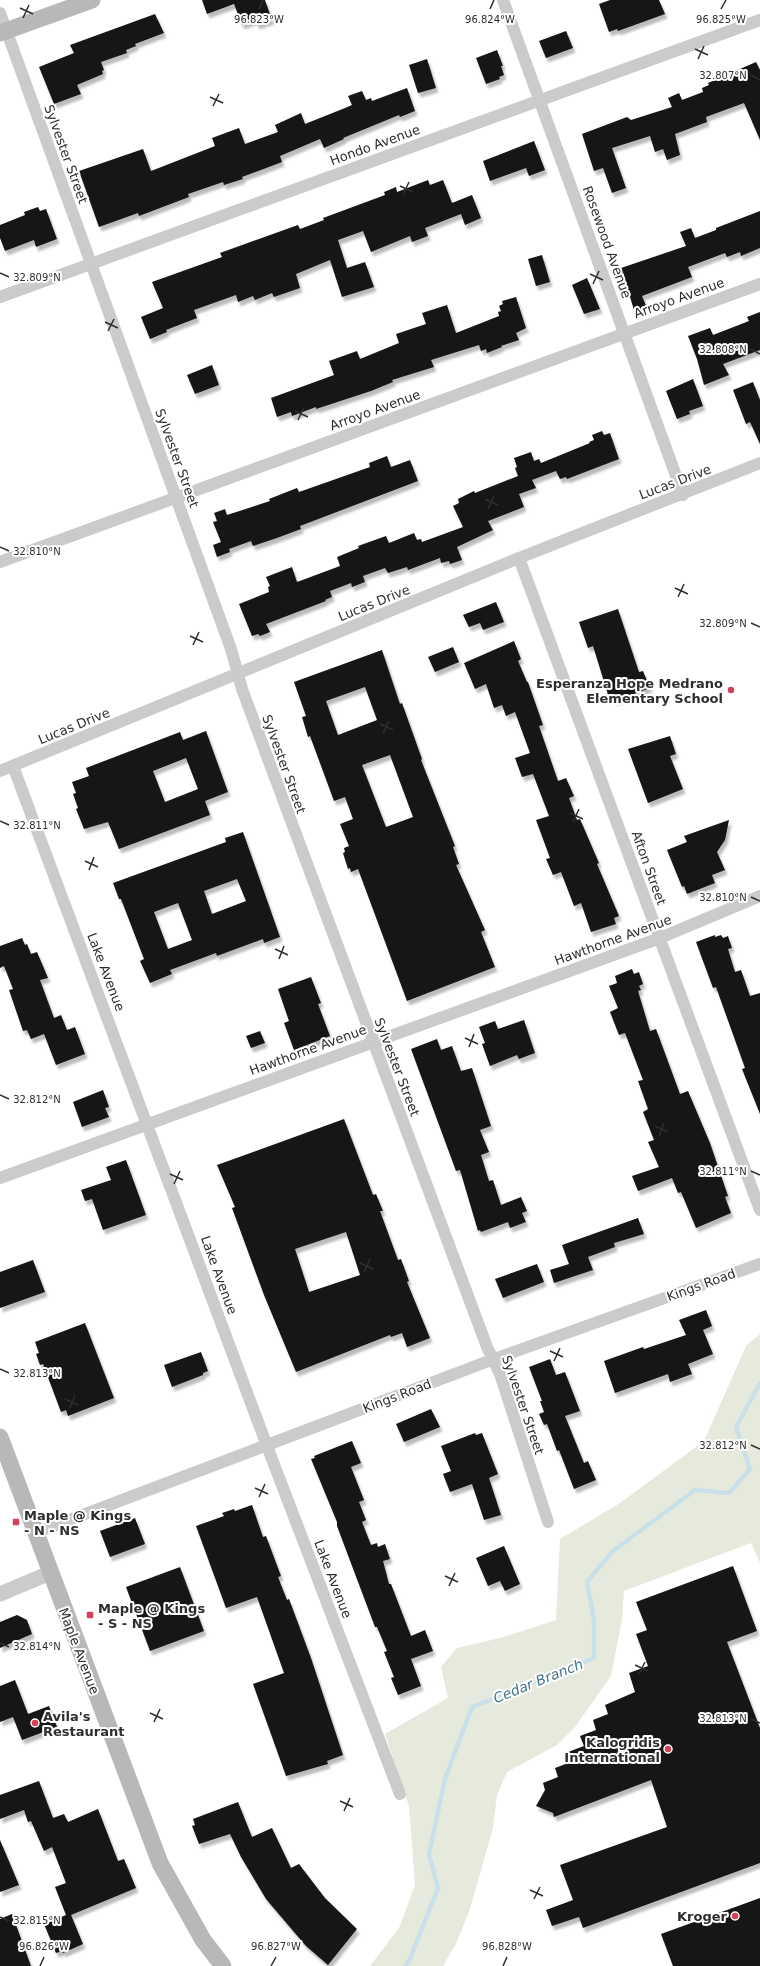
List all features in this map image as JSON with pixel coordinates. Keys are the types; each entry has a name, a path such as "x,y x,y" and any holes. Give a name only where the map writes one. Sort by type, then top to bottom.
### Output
{"main road":[{"path":"3,32 92,0"},
{"name":"Maple Avenue","path":"0,1437 160,1863 203,1940 223,1966"}],"street":[{"name":"Rosewood Avenue","path":"503,0 684,494"},
{"name":"Sylvester Street","path":"0,14 3,32 91,264 176,497 231,649 237,674 484,1340 500,1374 548,1522"},
{"name":"Hondo Avenue","path":"0,297 760,20"},
{"name":"Arroyo Avenue","path":"0,562 760,284"},
{"name":"Lucas Drive","path":"0,772 519,558 760,464"},
{"name":"Afton Street","path":"519,558 760,1210"},
{"name":"Lake Avenue","path":"13,766 267,1446 400,1794"},
{"name":"Hawthorne Avenue","path":"0,1178 372,1041 660,938 760,896"},
{"name":"Kings Road","path":"35,1533 494,1359 760,1264"},
{"path":"0,1594 50,1573"}],"shaded area":[{"path":"760,1334 760,1563 751,1543 624,1591 622,1620 611,1676 575,1727 557,1745 507,1772 497,1795 493,1828 470,1909 456,1944 443,1966 370,1966 399,1928 415,1885 409,1806 385,1734 448,1698 441,1667 457,1648 500,1638 556,1620 560,1539 620,1503 704,1441 746,1346"}],"building":[{"path":"202,0 265,0 272,20 257,25 255,20 242,25 234,4 207,14"},
{"path":"610,0 659,0 665,14 618,31 617,29 609,32 599,4"},
{"path":"155,14 164,33 135,44 136,46 126,50 127,53 101,62 104,70 102,71 103,74 77,85 81,94 54,104 39,67 74,53 70,45"},
{"path":"566,31 573,48 546,58 539,41"},
{"path":"497,50 503,66 501,66 504,75 499,77 500,79 486,84 476,58"},
{"path":"427,59 436,88 418,93 409,65"},
{"path":"756,62 760,70 760,140 744,103 706,117 707,122 675,134 680,155 667,160 663,149 655,152 650,136 612,148 626,188 612,193 603,168 594,171 582,134 627,117 631,120 672,107 668,98 679,93 682,100 703,92 702,88 709,85 708,83"},
{"path":"407,88 415,111 400,117 399,115 343,138 344,139 324,148 320,139 280,156 282,162 242,177 243,179 224,185 223,182 188,194 189,197 139,216 138,213 99,227 79,171 143,149 151,171 215,146 212,138 239,128 245,144 278,132 275,125 301,113 305,124 352,105 348,96 362,91 366,100 371,98 372,101"},
{"path":"534,141 545,170 529,176 526,168 490,181 483,161"},
{"path":"428,180 430,185 443,180 452,203 472,195 481,218 465,225 461,214 425,228 428,236 412,242 410,236 371,252 363,231 338,240 347,268 365,262 374,287 342,297 330,260 296,274 300,288 274,297 272,293 255,300 253,296 238,302 236,295 194,310 197,318 166,330 167,332 150,339 141,317 163,308 152,282 222,257 220,253 298,225 300,229 324,220 323,218 385,195 384,192 396,187 397,192"},
{"path":"38,207 40,211 46,209 57,239 36,247 34,240 5,251 0,238 0,225 25,215 24,212"},
{"path":"760,211 760,248 741,256 740,252 727,257 725,253 688,267 692,277 642,296 647,308 635,313 621,268 686,246 680,232 691,228 695,238"},
{"path":"542,255 550,282 536,286 528,259"},
{"path":"587,278 600,309 584,314 572,285"},
{"path":"516,297 526,328 516,333 519,340 501,346 502,347 487,353 486,349 481,351 479,345 431,360 434,367 392,380 393,382 371,391 316,409 316,407 292,416 291,412 277,417 271,398 334,375 329,361 357,351 360,359 399,343 396,334 426,324 422,313 447,305 456,333 499,316 498,312 501,311 499,306 503,304 502,301"},
{"path":"760,312 760,350 723,364 729,375 704,385 697,359 688,336 710,328 713,335 749,321 747,317"},
{"path":"212,365 219,385 195,394 187,375"},
{"path":"693,379 703,406 689,411 690,414 677,419 666,391"},
{"path":"753,382 760,400 760,444 750,422 746,424 733,390"},
{"path":"602,431 604,435 610,433 619,459 567,479 566,477 560,479 556,471 532,480 536,488 519,494 524,507 488,521 493,530 457,547 462,560 450,564 449,561 441,563 440,558 408,570 407,567 388,573 385,568 363,576 365,582 352,587 351,583 330,591 332,597 325,600 326,601 266,624 270,632 260,636 258,634 252,636 239,604 269,592 268,587 270,586 266,577 292,567 297,582 340,566 337,557 359,548 358,546 386,536 389,543 414,533 417,540 421,539 422,542 463,527 453,506 459,503 458,499 474,491 475,493 518,476 514,458 531,452 534,461 539,459 541,463 590,443 589,442 594,440 592,435"},
{"path":"387,456 391,467 410,460 418,481 300,526 301,529 253,546 251,541 229,549 230,552 217,557 213,545 221,542 213,522 217,521 214,513 225,509 227,515 270,501 269,499 297,488 299,492 370,467 369,463"},
{"path":"496,602 504,622 483,630 480,623 469,627 463,615"},
{"path":"618,609 639,672 643,671 650,688 615,701 613,697 609,698 593,646 588,648 579,622"},
{"path":"514,641 521,659 518,661 528,682 543,725 539,726 558,781 566,778 574,796 569,798 577,820 580,819 599,863 597,864 619,916 614,918 616,924 591,932 581,903 574,906 561,872 553,875 546,859 550,858 536,820 549,816 533,774 522,777 515,758 530,753 515,712 506,716 502,705 494,708 486,684 475,689 464,663"},
{"path":"453,647 459,662 435,672 428,657"},
{"path":"382,650 400,704 402,703 422,759 421,760 455,846 453,847 459,864 456,865 485,930 481,932 495,967 407,1001 358,869 351,872 350,868 348,869 343,853 345,852 344,848 349,846 340,824 353,819 345,797 334,801 310,736 308,737 302,717 306,716 294,682","holes":["365,687 377,720 338,735 326,701","390,755 413,817 386,827 362,765"]},
{"path":"206,731 228,792 205,801 210,815 119,849 108,822 84,829 76,809 78,808 73,794 76,793 72,782 89,776 86,768 180,732 183,740","holes":["186,758 198,789 165,802 153,771"]},
{"path":"670,736 676,754 670,756 683,789 648,803 628,749"},
{"path":"729,820 725,840 717,852 725,870 712,875 715,883 687,894 684,886 682,887 667,850 687,842 684,836"},
{"path":"243,832 280,937 264,943 263,939 217,956 216,953 170,970 172,974 150,983 140,961 144,959 121,899 119,899 113,883 226,842 225,838","holes":["237,879 246,901 212,914 204,891","178,903 192,940 168,949 154,912"]},
{"path":"715,935 715,937 721,935 723,938 728,936 732,948 728,949 735,972 741,970 750,996 760,993 760,1114 742,1069 745,1068 716,987 713,988 696,942"},
{"path":"22,938 25,945 27,944 31,954 37,952 48,978 40,980 54,1018 61,1015 67,1030 75,1027 85,1054 56,1065 44,1034 31,1039 27,1030 23,1031 9,990 13,989 4,966 0,968 0,946"},
{"path":"632,969 634,974 639,972 643,984 639,986 641,990 638,991 650,1031 656,1029 680,1094 688,1091 710,1143 728,1196 725,1197 731,1213 696,1228 681,1192 678,1193 672,1178 638,1191 632,1176 659,1167 648,1142 654,1140 643,1112 648,1109 638,1081 643,1080 625,1033 619,1035 610,1012 618,1008 609,986 617,983 615,976"},
{"path":"311,977 321,1003 318,1004 330,1036 294,1050 284,1023 289,1021 278,989"},
{"path":"524,1020 535,1053 519,1059 517,1055 490,1066 482,1044 485,1043 479,1027 495,1021 498,1029"},
{"path":"260,1031 265,1043 251,1048 246,1036"},
{"path":"437,1039 441,1050 452,1046 461,1071 472,1068 491,1126 480,1130 489,1152 481,1155 489,1181 493,1180 501,1205 521,1197 527,1211 522,1213 526,1222 510,1228 508,1222 481,1232 480,1230 478,1231 460,1170 456,1171 411,1049"},
{"path":"103,1090 109,1107 105,1108 109,1117 82,1127 73,1102"},
{"path":"344,1119 373,1195 376,1194 383,1211 380,1211 398,1260 401,1259 409,1281 407,1282 430,1338 407,1347 402,1333 391,1337 390,1335 296,1372 264,1295 232,1208 235,1207 217,1165","holes":["346,1232 360,1275 309,1292 295,1249"]},
{"path":"126,1160 146,1215 103,1230 92,1199 85,1201 81,1190 111,1180 106,1167"},
{"path":"638,1218 644,1234 614,1243 615,1247 588,1257 593,1270 554,1283 550,1270 569,1264 562,1245"},
{"path":"33,1260 45,1292 0,1308 0,1272"},
{"path":"537,1264 544,1282 503,1298 495,1279"},
{"path":"706,1310 712,1326 703,1330 713,1354 688,1364 692,1374 670,1382 668,1374 615,1393 604,1361 643,1347 644,1349 686,1335 679,1320"},
{"path":"85,1323 114,1398 68,1416 66,1410 61,1412 43,1364 40,1365 36,1354 39,1353 35,1342"},
{"path":"201,1352 208,1371 203,1373 203,1375 172,1387 164,1365"},
{"path":"550,1359 556,1375 565,1372 580,1411 565,1416 584,1463 588,1461 596,1480 574,1489 547,1424 544,1425 539,1414 544,1412 540,1401 542,1401 529,1367"},
{"path":"431,1409 440,1427 404,1442 396,1424"},
{"path":"475,1433 476,1435 482,1433 498,1474 489,1478 501,1515 484,1520 472,1484 450,1492 443,1474 451,1471 441,1446"},
{"path":"352,1441 361,1463 351,1467 364,1500 359,1502 366,1520 362,1522 371,1545 377,1543 378,1547 385,1544 390,1559 383,1561 389,1584 391,1584 411,1636 425,1630 433,1651 411,1659 421,1686 398,1695 391,1678 394,1677 384,1652 387,1651 377,1627 375,1627 337,1526 337,1522 311,1459 315,1458 314,1456"},
{"path":"252,1505 263,1537 266,1536 281,1576 278,1577 287,1600 289,1599 311,1658 343,1755 327,1761 328,1764 286,1776 253,1684 284,1673 257,1597 226,1608 196,1526 224,1516 222,1513 234,1509 235,1511"},
{"path":"135,1518 145,1544 110,1557 100,1531"},
{"path":"504,1546 520,1584 505,1591 500,1581 488,1586 476,1558"},
{"name":"Kalogridis International","path":"733,1566 757,1631 727,1642 760,1728 760,1863 583,1928 579,1917 552,1926 546,1910 573,1900 560,1865 667,1827 651,1780 554,1817 553,1813 536,1806 545,1790 543,1783 558,1777 555,1768 571,1762 568,1752 584,1746 580,1736 596,1730 593,1720 608,1714 605,1705 635,1692 629,1673 648,1666 636,1634 647,1630 636,1602"},
{"path":"180,1567 204,1631 150,1651 126,1587"},
{"path":"17,1615 27,1620 32,1634 0,1648 0,1622"},
{"path":"15,1680 28,1714 49,1706 57,1727 22,1740 13,1717 0,1722 0,1686"},
{"path":"39,1781 53,1818 64,1814 68,1822 98,1809 118,1861 124,1859 136,1888 71,1915 83,1944 63,1953 62,1951 56,1953 44,1924 66,1915 55,1887 66,1883 52,1847 44,1851 31,1821 28,1822 24,1810 0,1819 0,1795"},
{"path":"238,1802 252,1837 272,1828 291,1868 299,1864 325,1898 357,1929 328,1965 306,1946 266,1899 241,1857 230,1834 199,1844 192,1826 195,1825 193,1819"},
{"path":"0,1840 19,1885 0,1892"},
{"name":"Kroger","path":"760,1898 760,1966 673,1966 661,1934"},
{"path":"12,1914 31,1966 0,1966 0,1919"}],"waterway":[{"name":"Cedar Branch","path":"405,1966 409,1961 438,1888 429,1854 445,1779 472,1707 594,1658 594,1620 587,1582 613,1551 695,1490 729,1493 750,1469 736,1427 760,1383"}],"place":[{"name":"Esperanza Hope Medrano Elementary School","path":"731,690"},
{"name":"Maple @ Kings - N - NS","path":"16,1522"},
{"name":"Maple @ Kings - S - NS","path":"90,1615"},
{"name":"Avila's Restaurant","path":"35,1723"},
{"name":"Kalogridis International","path":"668,1749"},
{"name":"Kroger","path":"735,1916"}]}
